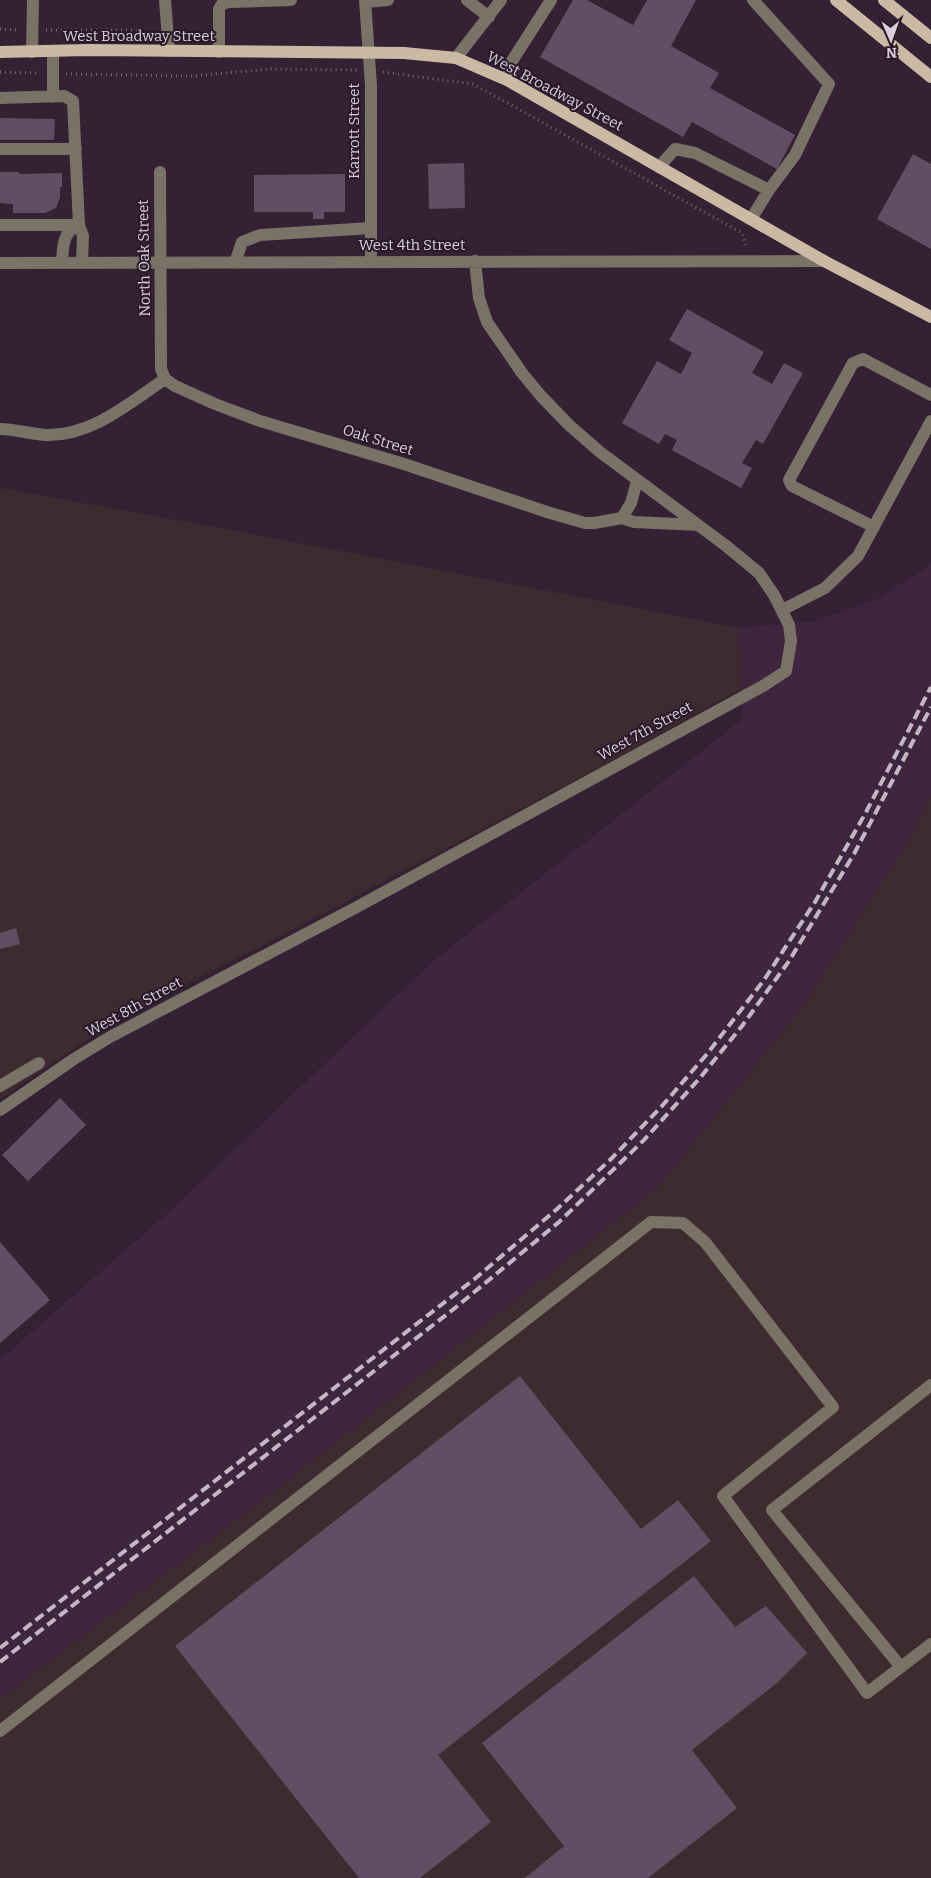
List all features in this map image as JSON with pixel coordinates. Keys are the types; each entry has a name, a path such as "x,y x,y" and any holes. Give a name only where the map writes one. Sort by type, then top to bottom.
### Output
{"main road":[{"path":"836,0 931,77"},
{"path":"884,0 931,38"},
{"name":"West Broadway Street","path":"0,52 88,50 404,53 456,58 506,80 824,261 931,317"}],"street":[{"path":"32,52 33,0"},
{"path":"165,0 169,52"},
{"path":"219,52 219,9 222,4 228,2 291,0"},
{"path":"365,1 388,0"},
{"path":"467,0 489,16"},
{"path":"456,58 500,0"},
{"path":"506,80 512,61 551,0"},
{"path":"751,219 769,190 795,155 829,84 754,0"},
{"name":"Karrott Street","path":"365,1 370,70 371,262"},
{"path":"53,52 53,97"},
{"path":"0,98 64,96 73,101 79,225 83,236 82,263"},
{"path":"0,149 76,149"},
{"path":"659,167 675,149 694,153 769,190"},
{"name":"North Oak Street","path":"160,172 161,369 166,379"},
{"path":"0,225 79,225"},
{"path":"62,263 65,238 72,228 79,225"},
{"path":"235,262 242,242 260,235 371,228"},
{"path":"475,261 478,298 482,310 518,366 541,396 569,425 636,481 630,503 622,518"},
{"name":"West 4th Street","path":"0,264 824,261"},
{"path":"874,527 792,486 789,480 854,363 863,359 931,395"},
{"path":"0,429 46,435 89,427 113,414 166,379"},
{"name":"Oak Street","path":"166,379 175,386 215,404 260,421 404,464 585,523 622,518 634,522 698,525"},
{"path":"782,610 825,588 858,556 931,422"},
{"name":"West 7th Street","path":"290,942 754,691 786,671 790,632 782,610 759,573 698,525 636,481"},
{"name":"West 8th Street","path":"0,1110 74,1059 110,1037 290,942"},
{"path":"0,1086 39,1064"},
{"path":"0,1730 651,1222 683,1222 705,1242 833,1407 723,1496 867,1693 931,1644"},
{"path":"900,1667 772,1510 931,1385"}],"path":[{"path":"0,29 146,30"},
{"path":"0,72 192,76 271,69 370,70 473,84 742,233 750,260"}],"shaded area":[{"path":"0,488 236,531 739,628 742,688 587,774 113,1022 0,1099"},
{"path":"931,564 931,795 909,839 805,1003 658,1187 270,1494 0,1698 0,1360 172,1209 432,962 743,719 739,628 814,621 877,599"},
{"path":"931,795 931,1878 0,1878 0,1698 270,1494 658,1187 805,1003 909,839"}],"building":[{"path":"573,0 587,0 633,25 647,0 696,0 671,46 719,73 710,88 795,135 777,169 692,122 683,137 540,57"},
{"path":"0,118 55,119 54,140 0,140"},
{"path":"913,154 931,164 931,249 877,219"},
{"path":"464,163 465,208 429,209 428,164"},
{"path":"0,172 19,172 19,174 62,173 62,187 60,187 60,197 56,208 45,213 13,213 13,204 0,203"},
{"path":"345,174 345,212 324,212 324,219 313,219 313,212 254,212 254,175"},
{"path":"687,309 764,352 752,373 772,384 784,363 803,373 763,444 756,440 742,463 752,468 741,488 672,450 677,440 665,434 659,444 622,423 657,361 681,374 692,353 669,340"},
{"path":"16,928 20,944 0,949 0,933"},
{"path":"60,1098 86,1125 28,1181 2,1155"},
{"path":"0,1242 50,1300 0,1343"},
{"path":"520,1376 641,1529 678,1500 711,1541 438,1755 491,1822 420,1878 359,1878 175,1646"},
{"path":"694,1576 735,1627 766,1606 807,1653 778,1682 692,1750 737,1808 648,1878 525,1878 564,1846 482,1743"}],"railway":[{"path":"0,1648 477,1277 557,1209 611,1159 662,1106 707,1054 764,980 815,902 865,814 931,687"},
{"path":"0,1662 455,1308 559,1222 644,1140 699,1079 742,1026 789,961 854,854 931,707"}]}
